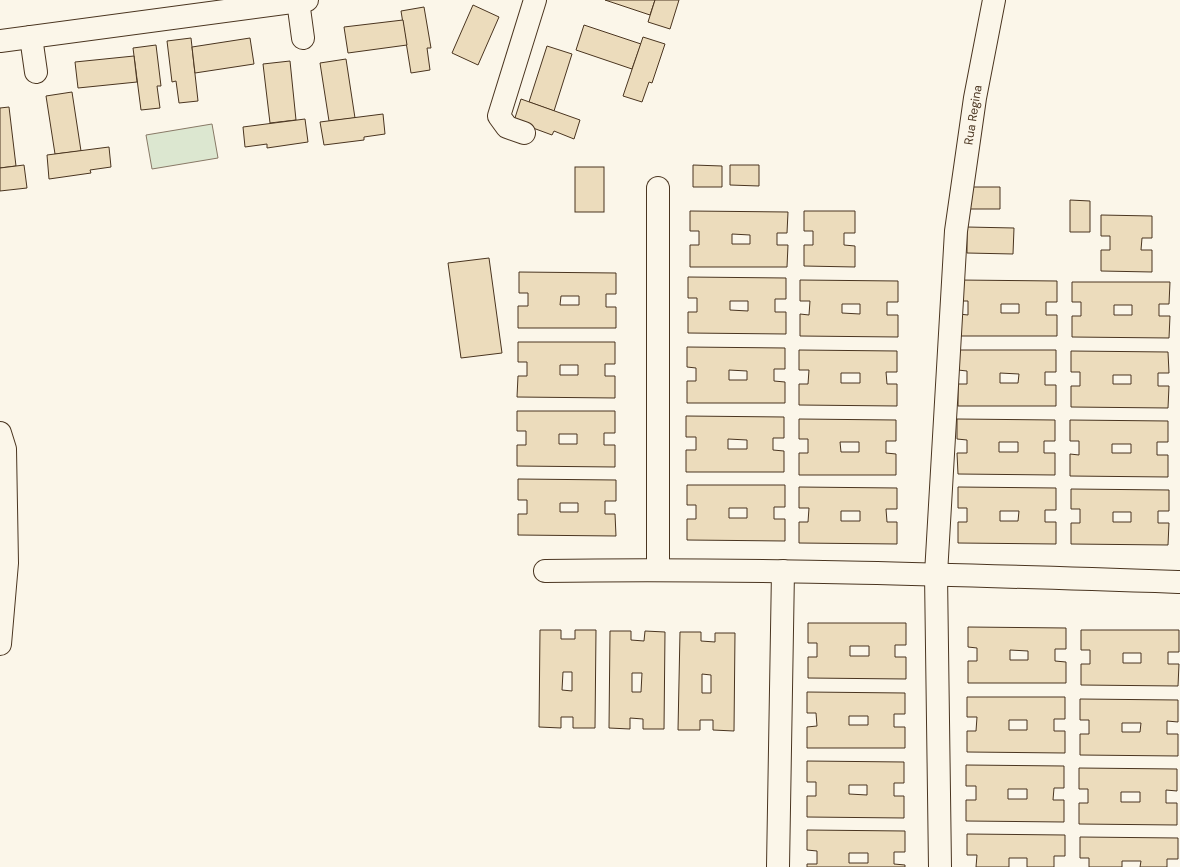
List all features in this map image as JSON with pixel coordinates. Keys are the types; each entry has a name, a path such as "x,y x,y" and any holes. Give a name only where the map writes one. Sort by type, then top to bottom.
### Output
{"street":[{"path":"524,133 507,127 499,116 535,0"},
{"name":"Rua Regina","path":"940,867 936,574 956,231 975,98 994,0"},
{"path":"0,42 303,1 304,38"},
{"path":"32,37 36,72"},
{"path":"658,188 658,570"},
{"path":"0,432 5,449 7,563 0,644"},
{"path":"545,571 783,571 936,574 1180,582"},
{"path":"778,867 783,571"}],"green space":[{"path":"212,124 218,158 152,169 146,135"}],"building":[{"path":"605,0 655,0 650,15"},
{"path":"655,0 679,0 670,29 648,22"},
{"path":"473,5 499,17 478,65 452,53"},
{"path":"424,7 431,48 427,48 430,70 411,73 401,11"},
{"path":"403,20 407,45 348,53 344,27"},
{"path":"584,25 641,44 632,69 576,50"},
{"path":"643,37 665,44 652,83 649,82 642,102 623,96"},
{"path":"191,38 198,101 179,103 176,81 172,82 167,41"},
{"path":"250,38 254,64 195,73 192,47"},
{"path":"156,45 161,86 157,86 160,108 141,110 133,48"},
{"path":"547,46 572,54 554,111 529,102"},
{"path":"134,56 137,82 78,88 75,62"},
{"path":"346,59 355,118 329,121 320,63"},
{"path":"290,61 296,120 270,123 263,64"},
{"path":"72,92 81,151 55,154 46,96"},
{"path":"521,99 580,120 574,139 554,131 552,135 514,121"},
{"path":"9,107 16,166 0,168 0,108"},
{"path":"383,114 385,134 364,137 364,140 324,145 320,122"},
{"path":"305,119 308,142 267,148 267,144 245,147 243,127"},
{"path":"109,147 111,167 90,170 91,173 49,179 47,155"},
{"path":"24,165 27,188 0,191 0,168"},
{"path":"693,165 722,166 722,187 693,187"},
{"path":"730,165 759,165 759,186 730,185"},
{"path":"575,167 604,167 604,212 575,212"},
{"path":"970,187 1000,187 1000,209 969,209"},
{"path":"1070,200 1090,201 1090,232 1070,232"},
{"path":"690,211 788,212 787,233 777,233 777,245 788,245 787,267 690,267 690,245 699,245 699,231 690,231","holes":["732,234 750,235 750,244 732,244"]},
{"path":"804,211 855,211 855,233 844,233 844,245 855,246 855,267 804,266 804,245 813,245 813,231 804,231"},
{"path":"1101,215 1152,216 1152,238 1142,238 1141,250 1152,250 1152,272 1101,271 1101,250 1110,250 1110,236 1101,236"},
{"path":"967,227 1014,228 1013,254 967,253"},
{"path":"489,258 502,353 461,358 448,263"},
{"path":"519,272 616,273 616,294 606,294 606,307 616,307 616,328 518,328 518,306 528,306 528,293 519,293","holes":["561,296 579,296 579,305 560,305"]},
{"path":"688,277 786,278 786,299 775,299 775,312 786,312 786,334 688,333 688,312 697,312 697,298 688,298","holes":["730,301 748,301 748,311 730,310"]},
{"path":"800,280 898,281 898,302 887,302 887,315 898,315 898,337 800,336 800,314 809,315 810,301 800,301","holes":["842,304 860,304 860,314 842,313"]},
{"path":"959,280 1057,281 1057,302 1046,302 1046,315 1057,315 1057,336 959,336 959,314 968,315 968,301 959,301","holes":["1001,304 1019,304 1019,313 1001,313"]},
{"path":"1072,282 1170,282 1169,304 1159,304 1159,316 1170,316 1169,338 1072,337 1072,316 1081,316 1081,302 1072,302","holes":["1114,305 1132,305 1132,315 1114,315"]},
{"path":"518,342 615,342 615,364 605,364 605,376 615,376 615,398 517,397 518,376 527,376 527,362 518,362","holes":["560,365 578,365 578,375 560,375"]},
{"path":"687,347 785,348 785,369 774,369 774,381 785,382 785,403 687,403 687,381 696,381 696,368 687,367","holes":["729,370 747,371 747,380 729,380"]},
{"path":"799,350 897,351 897,372 886,372 887,384 897,384 897,406 799,405 799,384 808,384 809,370 799,370","holes":["841,373 860,373 860,383 841,383"]},
{"path":"958,350 1056,350 1056,372 1045,372 1045,385 1056,385 1056,406 958,406 958,384 967,384 967,371 958,370","holes":["1000,373 1019,374 1018,383 1000,383"]},
{"path":"1071,351 1168,352 1169,373 1158,373 1158,386 1169,386 1168,408 1071,407 1071,386 1080,386 1080,372 1071,372","holes":["1113,375 1131,375 1131,384 1113,384"]},
{"path":"517,411 615,411 615,433 604,433 604,445 615,445 615,467 517,466 517,445 526,445 526,431 517,431","holes":["559,434 577,434 577,444 559,444"]},
{"path":"686,416 784,417 784,438 773,438 773,450 784,451 784,472 686,472 686,450 696,450 696,437 686,437","holes":["728,439 747,440 747,449 728,449"]},
{"path":"799,419 896,420 896,441 886,441 886,453 896,454 896,475 799,475 799,453 808,453 808,439 799,439","holes":["840,442 859,442 859,452 841,452"]},
{"path":"957,419 1055,420 1055,441 1044,441 1044,453 1055,453 1055,475 958,474 957,453 967,453 967,440 957,439","holes":["999,442 1018,442 1018,452 999,452"]},
{"path":"1070,420 1168,421 1168,442 1157,442 1157,455 1168,455 1168,477 1070,476 1070,454 1079,455 1079,441 1070,441","holes":["1112,444 1131,444 1131,453 1112,453"]},
{"path":"518,479 616,480 616,501 605,501 605,514 615,514 616,536 518,535 518,514 527,514 527,500 518,500","holes":["560,503 578,503 578,512 560,512"]},
{"path":"687,485 785,485 785,507 774,507 774,519 785,519 785,541 687,540 687,519 696,519 696,505 687,505","holes":["729,508 747,508 747,518 729,518"]},
{"path":"799,487 897,488 897,509 886,509 887,522 897,522 897,544 799,543 799,522 808,522 809,508 799,508","holes":["841,511 860,511 860,521 841,521"]},
{"path":"958,487 1056,488 1056,510 1045,510 1045,522 1056,522 1056,544 958,543 958,522 967,522 967,508 958,508","holes":["1000,511 1019,511 1018,521 1000,521"]},
{"path":"1071,489 1169,490 1169,511 1158,511 1158,523 1169,523 1168,545 1071,544 1071,523 1080,523 1080,509 1071,509","holes":["1113,512 1131,512 1131,522 1113,522"]},
{"path":"808,623 906,623 906,645 895,645 895,657 906,657 906,679 808,678 808,657 817,657 817,643 808,643","holes":["850,646 869,646 869,656 850,656"]},
{"path":"968,627 1066,628 1066,649 1055,649 1055,661 1066,662 1066,683 968,683 968,661 977,661 977,648 968,647","holes":["1010,650 1028,651 1028,660 1010,660"]},
{"path":"540,630 561,630 561,639 575,639 575,630 596,630 595,728 573,728 573,717 561,717 561,728 539,727","holes":["563,672 572,672 572,691 562,690"]},
{"path":"1081,630 1179,630 1179,652 1168,652 1168,664 1179,664 1178,686 1081,685 1081,664 1090,664 1090,650 1081,650","holes":["1123,653 1141,653 1141,663 1123,663"]},
{"path":"610,631 631,631 631,640 644,641 645,631 665,632 664,729 643,729 643,719 630,718 630,729 609,728","holes":["632,673 642,673 641,692 632,692"]},
{"path":"680,632 701,632 701,641 715,642 715,633 735,633 734,731 713,730 713,720 700,720 700,730 678,730","holes":["702,674 711,675 711,693 702,693"]},
{"path":"807,692 905,693 905,714 894,714 894,727 905,727 905,748 807,748 807,727 817,726 816,713 807,713","holes":["849,716 868,716 868,725 849,725"]},
{"path":"967,697 1065,697 1065,719 1054,719 1054,731 1065,731 1065,753 967,752 967,731 976,731 977,717 967,717","holes":["1009,720 1027,720 1027,730 1009,730"]},
{"path":"1080,699 1178,700 1178,722 1167,721 1167,734 1178,734 1178,756 1080,755 1080,734 1089,734 1089,720 1080,720","holes":["1122,723 1141,723 1140,732 1122,732"]},
{"path":"807,761 904,762 904,783 894,783 894,796 904,796 904,818 807,817 807,796 816,796 816,782 807,782","holes":["849,785 867,785 867,795 849,794"]},
{"path":"966,765 1064,766 1064,788 1054,788 1053,800 1064,800 1064,822 966,821 966,800 976,800 976,786 966,786","holes":["1008,789 1027,789 1027,799 1008,799"]},
{"path":"1079,768 1177,769 1177,791 1166,790 1166,803 1177,803 1177,825 1079,824 1079,803 1088,803 1088,789 1079,789","holes":["1121,792 1140,792 1140,802 1121,802"]},
{"path":"807,830 905,831 905,852 894,852 894,864 905,865 905,867 807,867 807,864 817,864 817,851 807,850","holes":["849,853 868,853 868,863 849,863"]},
{"path":"967,834 1065,835 1065,856 1054,856 1054,867 1027,867 1027,858 1009,858 1009,867 976,867 977,855 967,855"},
{"path":"1080,837 1178,838 1178,859 1167,859 1167,867 1140,867 1141,861 1122,861 1122,867 1089,867 1089,858 1080,858"}]}
